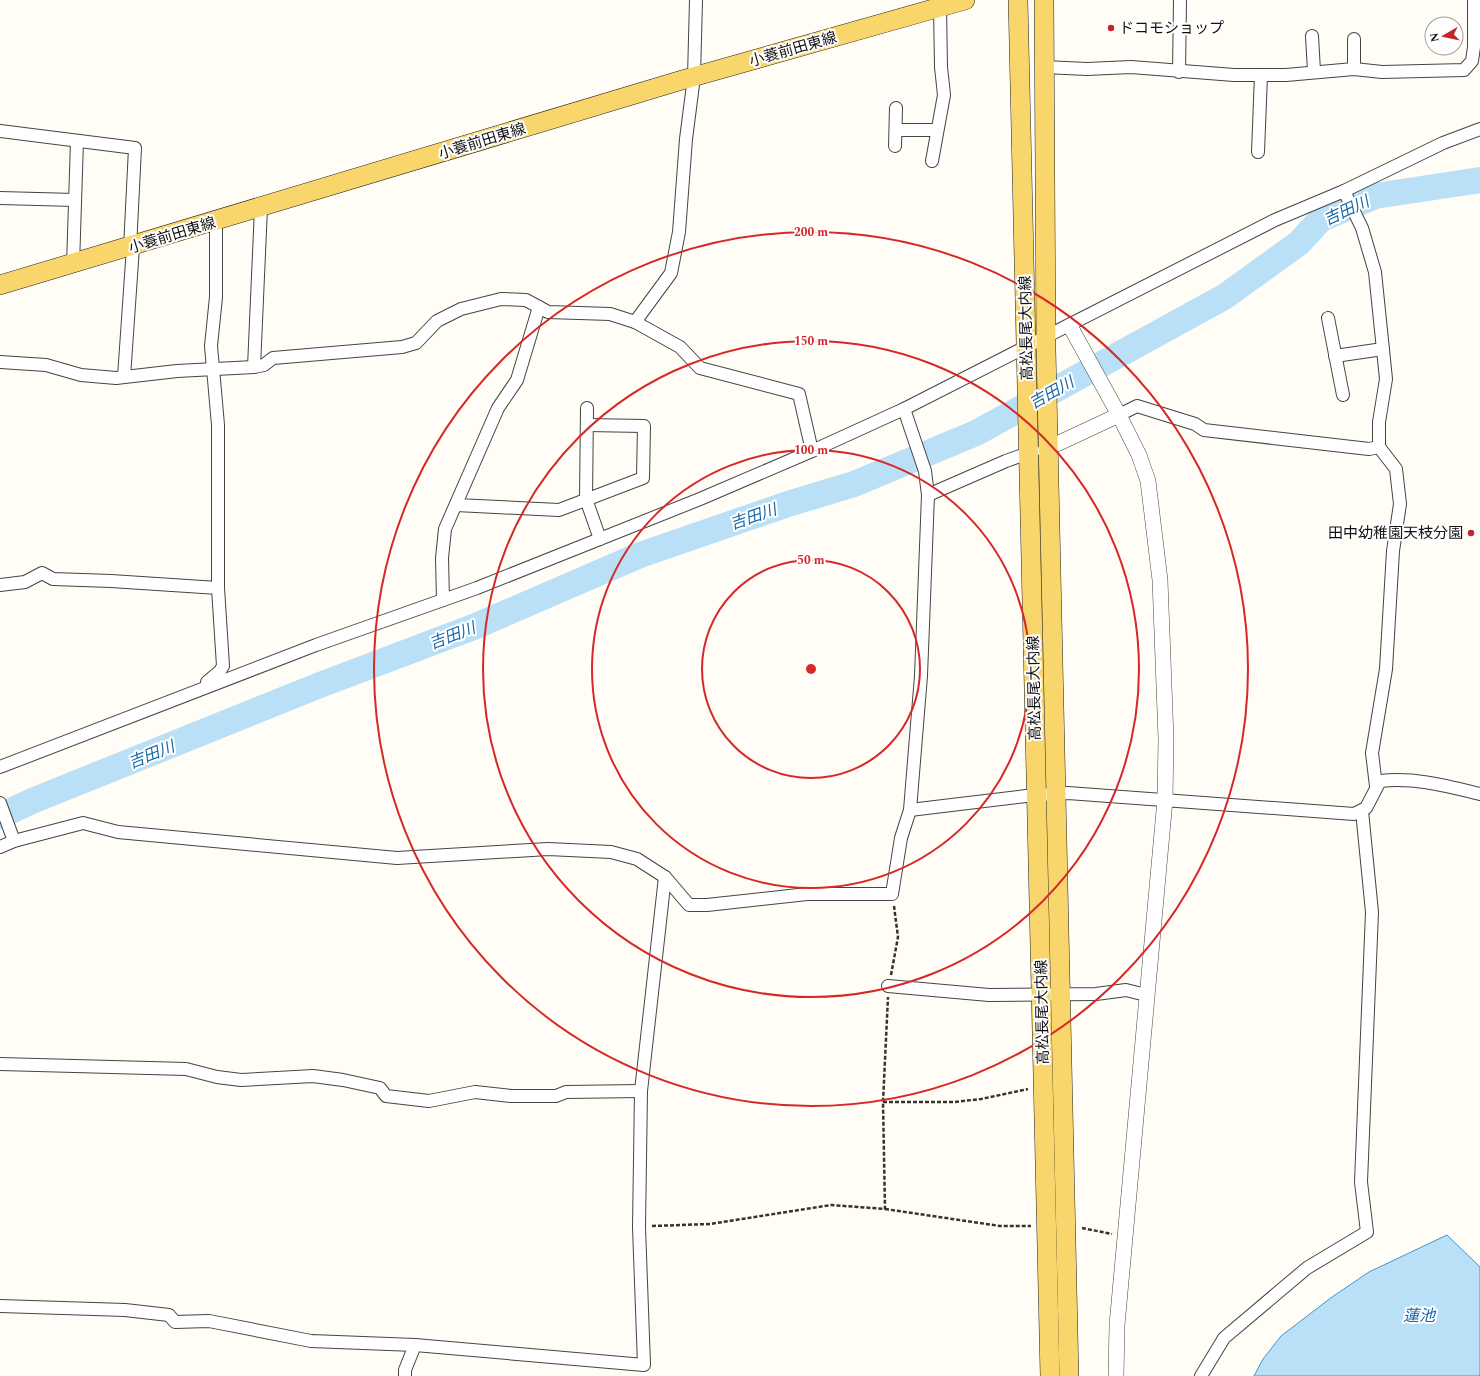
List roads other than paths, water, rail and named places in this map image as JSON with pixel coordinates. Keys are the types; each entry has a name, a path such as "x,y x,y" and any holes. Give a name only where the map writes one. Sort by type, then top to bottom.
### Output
{"main road":[{"name":"小蓑前田東線","path":"0,285 73,265 694,77 965,0"},
{"name":"高松長尾大内線","path":"1018,0 1050,1376"},
{"name":"高松長尾大内線","path":"1044,0 1046,343 1069,1376"}],"street":[{"path":"635,322 671,272 679,232 686,139 694,77 696,0"},
{"path":"1179,72 1180,0"},
{"path":"1044,67 1087,69 1131,67 1179,72 1261,75 1354,69 1382,72 1464,70 1472,61 1474,47 1474,0"},
{"path":"932,161 944,95 940,7"},
{"path":"1312,36 1314,71"},
{"path":"1354,39 1354,69"},
{"path":"1258,152 1261,75"},
{"path":"895,146 896,108"},
{"path":"0,767 200,689 316,645 443,600 600,539 700,499 812,451 1046,343 1074,332 1275,220 1346,195 1443,143 1480,129"},
{"path":"896,130 937,130"},
{"path":"0,131 135,148 124,377"},
{"path":"73,265 76,141"},
{"path":"910,810 1056,794 1164,800 1344,814 1354,814 1366,808 1373,797 1376,786 1372,753 1386,669 1393,551 1400,504 1396,469 1379,446 1379,422 1386,379 1375,272 1362,228 1346,195"},
{"path":"0,198 75,200"},
{"path":"254,367 261,208"},
{"path":"200,689 220,671 223,666 218,588 218,425 211,346 216,297 216,221"},
{"path":"0,362 46,365 81,375 124,377 176,371 254,367 264,365 273,358 402,347 416,343 438,322 461,309 501,299 526,300 548,312 610,314 635,322 680,347 700,368 799,394 812,451"},
{"path":"443,600 442,558 445,529 498,408 517,380 539,307"},
{"path":"1328,318 1343,395"},
{"path":"1074,332 1112,401 1139,455 1148,481 1161,604 1166,739 1164,800 1117,1325 1116,1376"},
{"path":"1336,356 1383,349"},
{"path":"928,495 1029,448 1049,440 1059,443 1137,406 1195,424 1204,430 1369,449 1379,446"},
{"path":"587,408 586,499 600,539"},
{"path":"0,847 14,841 83,823 118,832 397,858 548,849 611,852 636,859 664,877 689,905 707,905 807,894 892,894 901,838 910,810 922,661 925,543 928,495 925,471 904,409"},
{"path":"456,505 559,510 643,478 644,426 587,425"},
{"path":"0,585 25,582 42,573 53,579 218,588"},
{"path":"1376,786 1380,781 1424,781 1480,794"},
{"path":"0,803 14,841"},
{"path":"1201,1376 1224,1338 1307,1268 1367,1232 1361,1182 1372,912 1362,811"},
{"path":"0,1306 125,1310 169,1315 174,1322 208,1321 311,1341 416,1345 644,1365 639,1227 641,1091 664,877"},
{"path":"888,986 989,996 1096,994 1126,990 1146,996"},
{"path":"0,1064 186,1069 217,1077 241,1080 313,1076 380,1088 386,1096 429,1101 475,1092 511,1096 556,1096 566,1092 641,1091"},
{"path":"405,1376 416,1345"}],"water":[{"name":"蓮池","path":"1447,1235 1480,1267 1480,1376 1254,1376 1263,1359 1281,1336 1332,1297 1369,1272"}],"waterway":[{"name":"吉田川","path":"0,816 32,801 320,685 476,626 640,555 788,504 854,484 976,433 1224,297 1299,243 1321,219 1375,196 1480,180"}],"place":[{"name":"ドコモショップ","path":"1111,28"},
{"name":"田中幼稚園天枝分園","path":"1471,533"}]}
